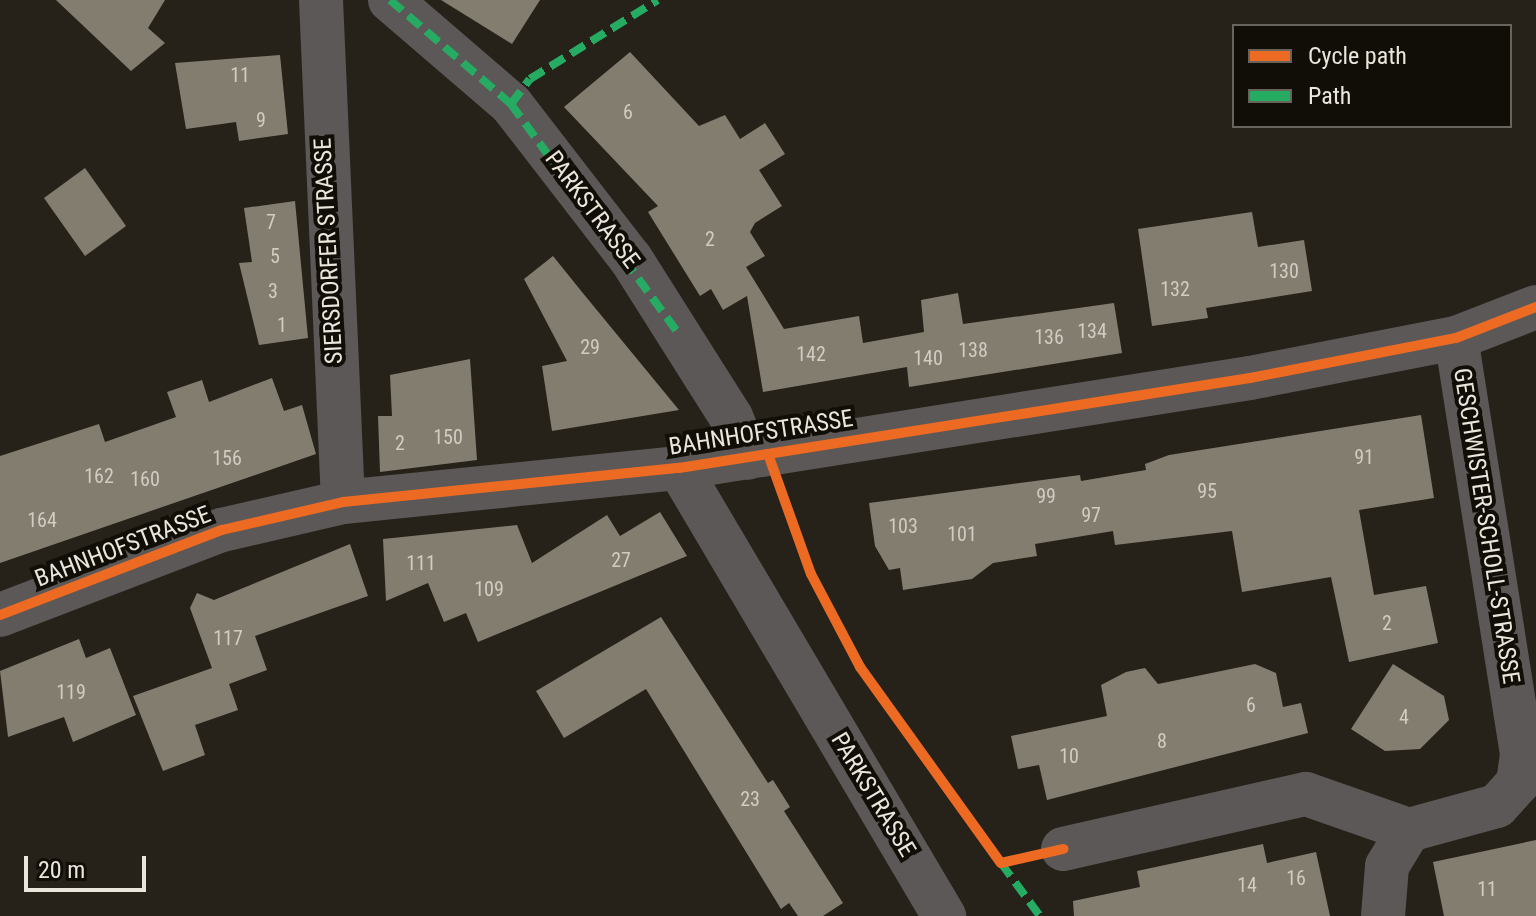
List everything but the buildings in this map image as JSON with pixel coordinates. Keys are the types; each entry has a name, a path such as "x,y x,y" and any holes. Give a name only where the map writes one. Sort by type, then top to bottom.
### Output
{"street":[{"name":"SIERSDORFER STRASSE","path":"321,0 343,502"},
{"name":"PARKSTRASSE","path":"390,0 511,104 631,259 731,417 748,458"},
{"name":"BAHNHOFSTRASSE","path":"0,615 222,530 343,502 679,468 748,458 1456,338 1536,307"},
{"name":"GESCHWISTER-SCHOLL-STRASSE","path":"1409,830 1497,806 1518,783 1522,754 1456,338"},
{"name":"PARKSTRASSE","path":"679,468 944,916"},
{"path":"1063,849 1306,794 1409,830 1387,866 1383,916"}],"marked path":[{"path":"390,0 511,104 680,336"},
{"path":"511,104 530,79 658,0"},
{"path":"1001,863 1040,916"}],"cycle path":[{"path":"0,615 222,530 343,502 679,468 1250,378 1456,338 1536,307"},
{"path":"768,454 811,574 860,667 1001,863 1063,849"}]}
